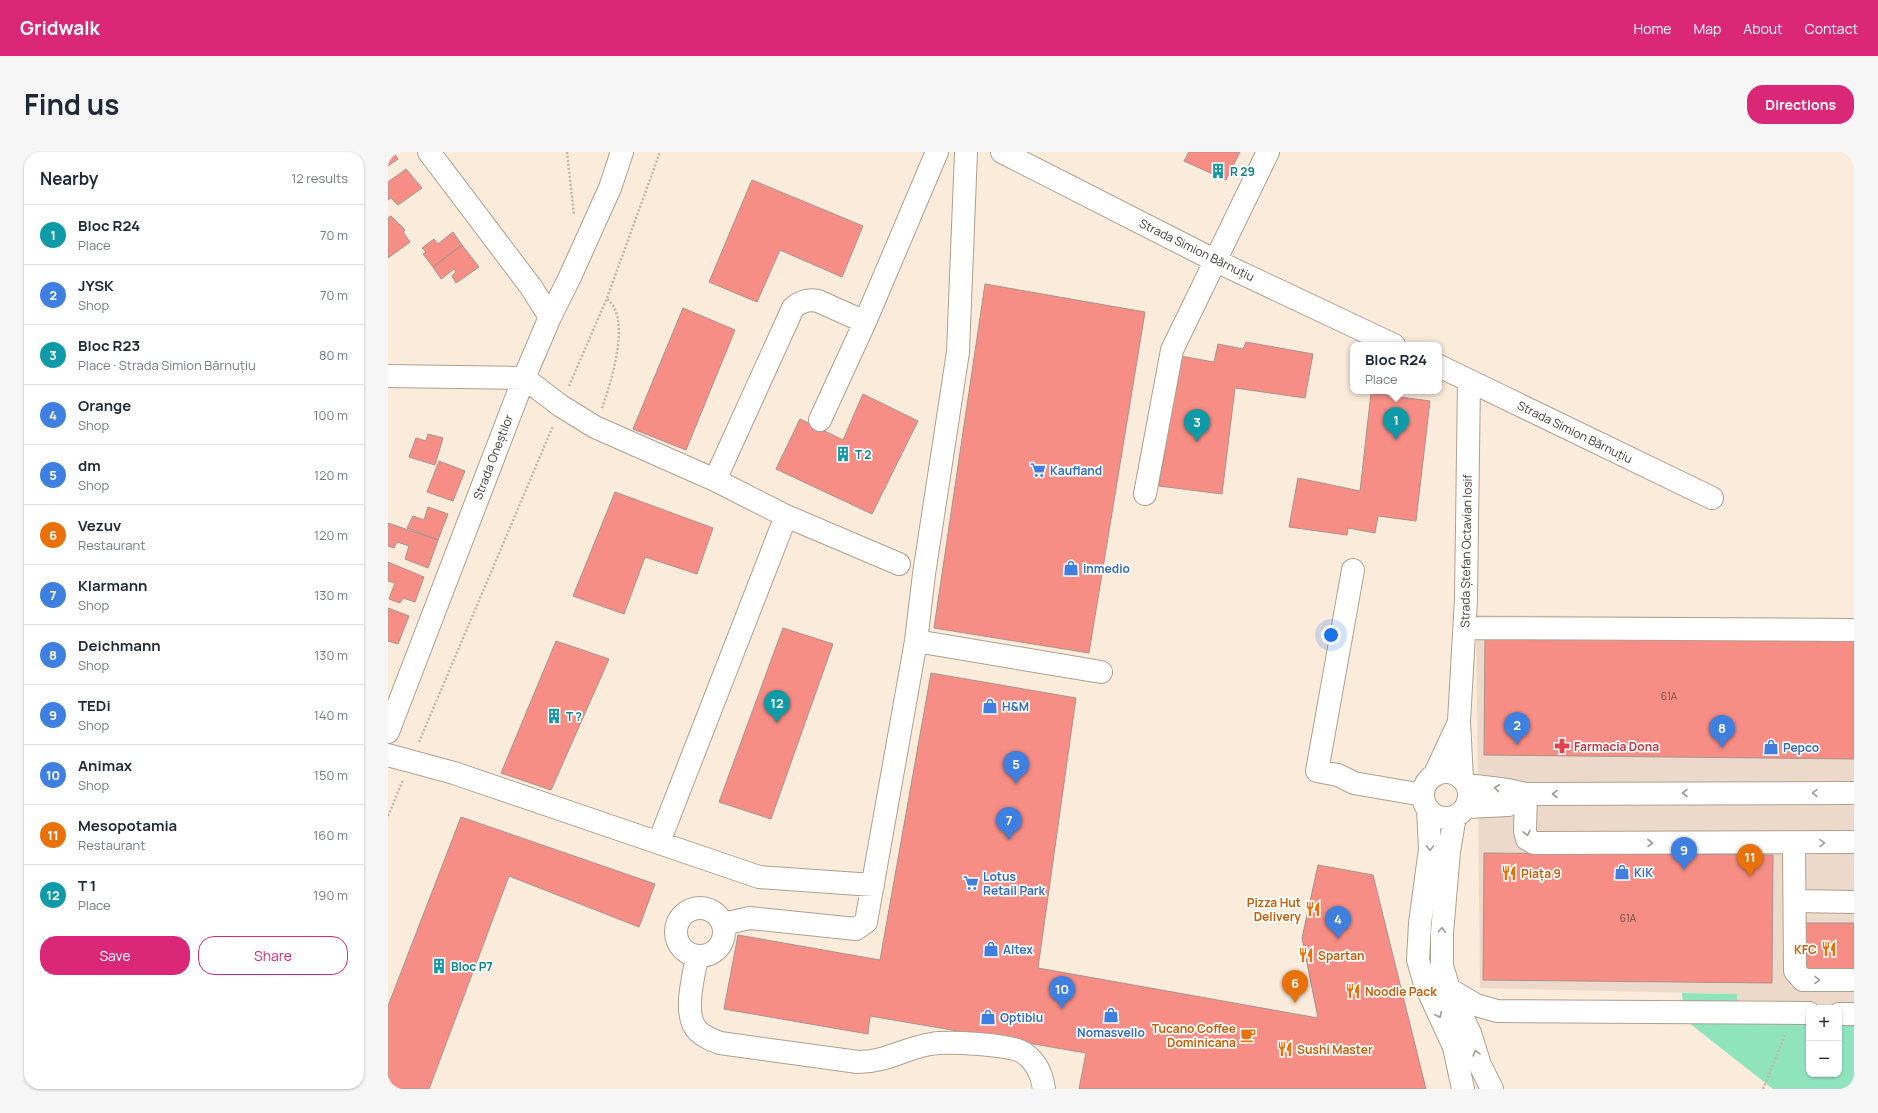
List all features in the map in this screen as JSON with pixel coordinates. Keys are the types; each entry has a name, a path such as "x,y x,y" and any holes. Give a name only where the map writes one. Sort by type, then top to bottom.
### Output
{"street":[{"path":"429,152 531,287 550,317"},
{"name":"Strada Oneștilor","path":"388,732 524,378 550,317 569,279 610,188 622,152"},
{"name":"Strada Oneștilor","path":"610,188 632,152"},
{"path":"820,420 865,322 937,152"},
{"path":"723,924 750,918 856,929 866,922 916,641 924,574 958,352 966,152"},
{"name":"Strada Simion Bărnuțiu","path":"1002,152 1216,261 1388,342"},
{"path":"1146,494 1172,350 1268,152"},
{"path":"715,480 793,308 800,302 810,300 818,301 865,322"},
{"name":"Strada Simion Bărnuțiu","path":"1442,367 1712,498"},
{"path":"388,376 524,378 561,406 595,427 715,480 786,516 899,564"},
{"name":"Strada Ștefan Octavian Iosif","path":"1469,380 1464,628 1459,722 1464,782 1469,800 1460,812 1449,851 1442,933 1442,966 1449,989 1462,1012 1480,1065 1492,1089"},
{"path":"659,842 786,516"},
{"path":"1353,570 1325,717 1317,771 1338,775 1355,773 1428,790"},
{"path":"1464,628 1854,630"},
{"path":"916,641 1101,672"},
{"name":"Strada Ștefan Octavian Iosif","path":"1459,722 1428,790 1430,849 1420,923 1418,960 1425,984 1454,1047 1463,1089"},
{"path":"388,755 411,760 461,775 759,877 873,885"},
{"path":"1428,790 1449,773 1464,782 1526,794 1854,794"},
{"path":"1428,790 1440,817 1460,812 1508,805 1526,794"},
{"path":"1526,794 1525,830 1527,839 1534,843 1854,842"},
{"path":"1794,843 1796,971 1803,980 1854,980"},
{"path":"1795,901 1854,902"},
{"path":"697,909 705,909 713,912 723,924 724,932 719,948 705,956 690,954 680,944 677,929 683,916 697,909"},
{"path":"697,956 690,1004 690,1017 697,1030 708,1038 720,1043 858,1062 871,1062 885,1059 916,1048 948,1042 1011,1049 1022,1052 1035,1064 1038,1068 1044,1089"},
{"path":"1449,989 1476,1004 1497,1011 1806,1013"},
{"path":"1842,1014 1854,1014"}],"path":[{"path":"567,152 575,220"},
{"path":"388,816 607,298 660,152"},
{"path":"595,427 607,394 618,344 615,306 607,298"}],"shaded area":[{"path":"1476,615 1854,618 1854,1017 1842,1010 1842,1005 1806,1005 1806,1008 1738,1016 1737,994 1480,988"}],"green space":[{"path":"1682,993 1737,994 1738,1016 1806,1017 1806,1077 1842,1077 1842,1017 1854,1017 1854,1089 1773,1089 1684,1019"}],"building":[{"path":"388,152 393,152 398,159 388,166"},
{"name":"R 29","path":"1189,152 1240,152 1226,180 1184,161"},
{"path":"406,169 422,188 398,205 391,198 388,200 388,182"},
{"path":"752,180 863,226 842,277 780,250 757,302 709,282"},
{"path":"391,216 405,230 403,232 410,242 388,258 388,218"},
{"path":"453,232 462,245 433,267 423,254 426,252 422,248 434,239 438,244"},
{"path":"462,245 479,267 456,283 452,276 456,272 454,269 441,279 433,267"},
{"name":"Kaufland","path":"985,284 1145,312 1089,653 934,628"},
{"path":"683,308 735,330 686,450 633,429"},
{"path":"1246,342 1313,354 1305,398 1235,388 1222,494 1159,486 1180,356 1214,362 1218,344 1243,349"},
{"name":"T 2","path":"863,394 918,421 872,514 776,469 800,419 843,440"},
{"path":"1371,394 1430,401 1416,521 1378,516 1375,533 1348,528 1347,535 1289,527 1298,478 1360,491"},
{"path":"428,434 443,438 435,465 409,457 416,438 426,441"},
{"path":"439,461 465,471 453,501 427,492"},
{"path":"615,492 713,528 697,574 645,557 624,614 573,596"},
{"path":"428,507 448,514 438,540 407,528 413,516 424,520"},
{"path":"388,523 438,540 428,568 405,559 409,546 397,542 394,548 388,546"},
{"path":"388,562 424,577 415,602 403,598 400,603 389,599 395,583 388,581"},
{"path":"388,608 409,616 398,644 388,641"},
{"path":"783,628 833,644 771,819 719,802"},
{"path":"1485,632 1854,636 1854,759 1484,755"},
{"name":"T ?","path":"556,641 609,659 551,790 501,773"},
{"name":"Lotus Retail Park","path":"931,673 1076,698 1038,968 1318,1018 1302,938 1318,865 1373,875 1426,1089 1079,1089 1086,1053 870,1016 868,1034 724,1009 738,935 880,960"},
{"name":"Bloc P7","path":"461,817 655,884 639,927 509,876 429,1089 388,1089 388,1006"},
{"path":"1484,853 1773,855 1772,983 1483,980"},
{"name":"KFC","path":"1804,923 1854,923 1854,974 1805,975"}],"place":[{"name":"R 29","path":"1218,171"},
{"name":"Bloc R24","path":"1396,440"},
{"name":"Bloc R23","path":"1197,442"},
{"name":"T 2","path":"843,454"},
{"name":"Kaufland","path":"1038,470"},
{"name":"inmedio","path":"1071,568"},
{"name":"H&M","path":"990,706"},
{"name":"T ?","path":"554,716"},
{"name":"T 1","path":"777,723"},
{"name":"JYSK","path":"1517,745"},
{"name":"Farmacia Dona","path":"1562,746"},
{"name":"Pepco","path":"1771,747"},
{"name":"Deichmann","path":"1722,748"},
{"name":"dm","path":"1016,784"},
{"name":"Klarmann","path":"1009,840"},
{"name":"TEDi","path":"1684,870"},
{"name":"KiK","path":"1622,872"},
{"name":"Piața 9","path":"1509,873"},
{"name":"Mesopotamia","path":"1750,877"},
{"name":"Lotus Retail Park","path":"971,883"},
{"name":"Pizza Hut Delivery","path":"1313,909"},
{"name":"Orange","path":"1338,939"},
{"name":"Altex","path":"991,949"},
{"name":"KFC","path":"1829,949"},
{"name":"Spartan","path":"1306,955"},
{"name":"Bloc P7","path":"439,966"},
{"name":"Noodle Pack","path":"1353,991"},
{"name":"Vezuv","path":"1295,1003"},
{"name":"Animax","path":"1062,1009"},
{"name":"Nomasvello","path":"1111,1015"},
{"name":"Optiblu","path":"988,1017"},
{"name":"Tucano Coffee Dominicana","path":"1248,1035"},
{"name":"Sushi Master","path":"1285,1049"}]}
